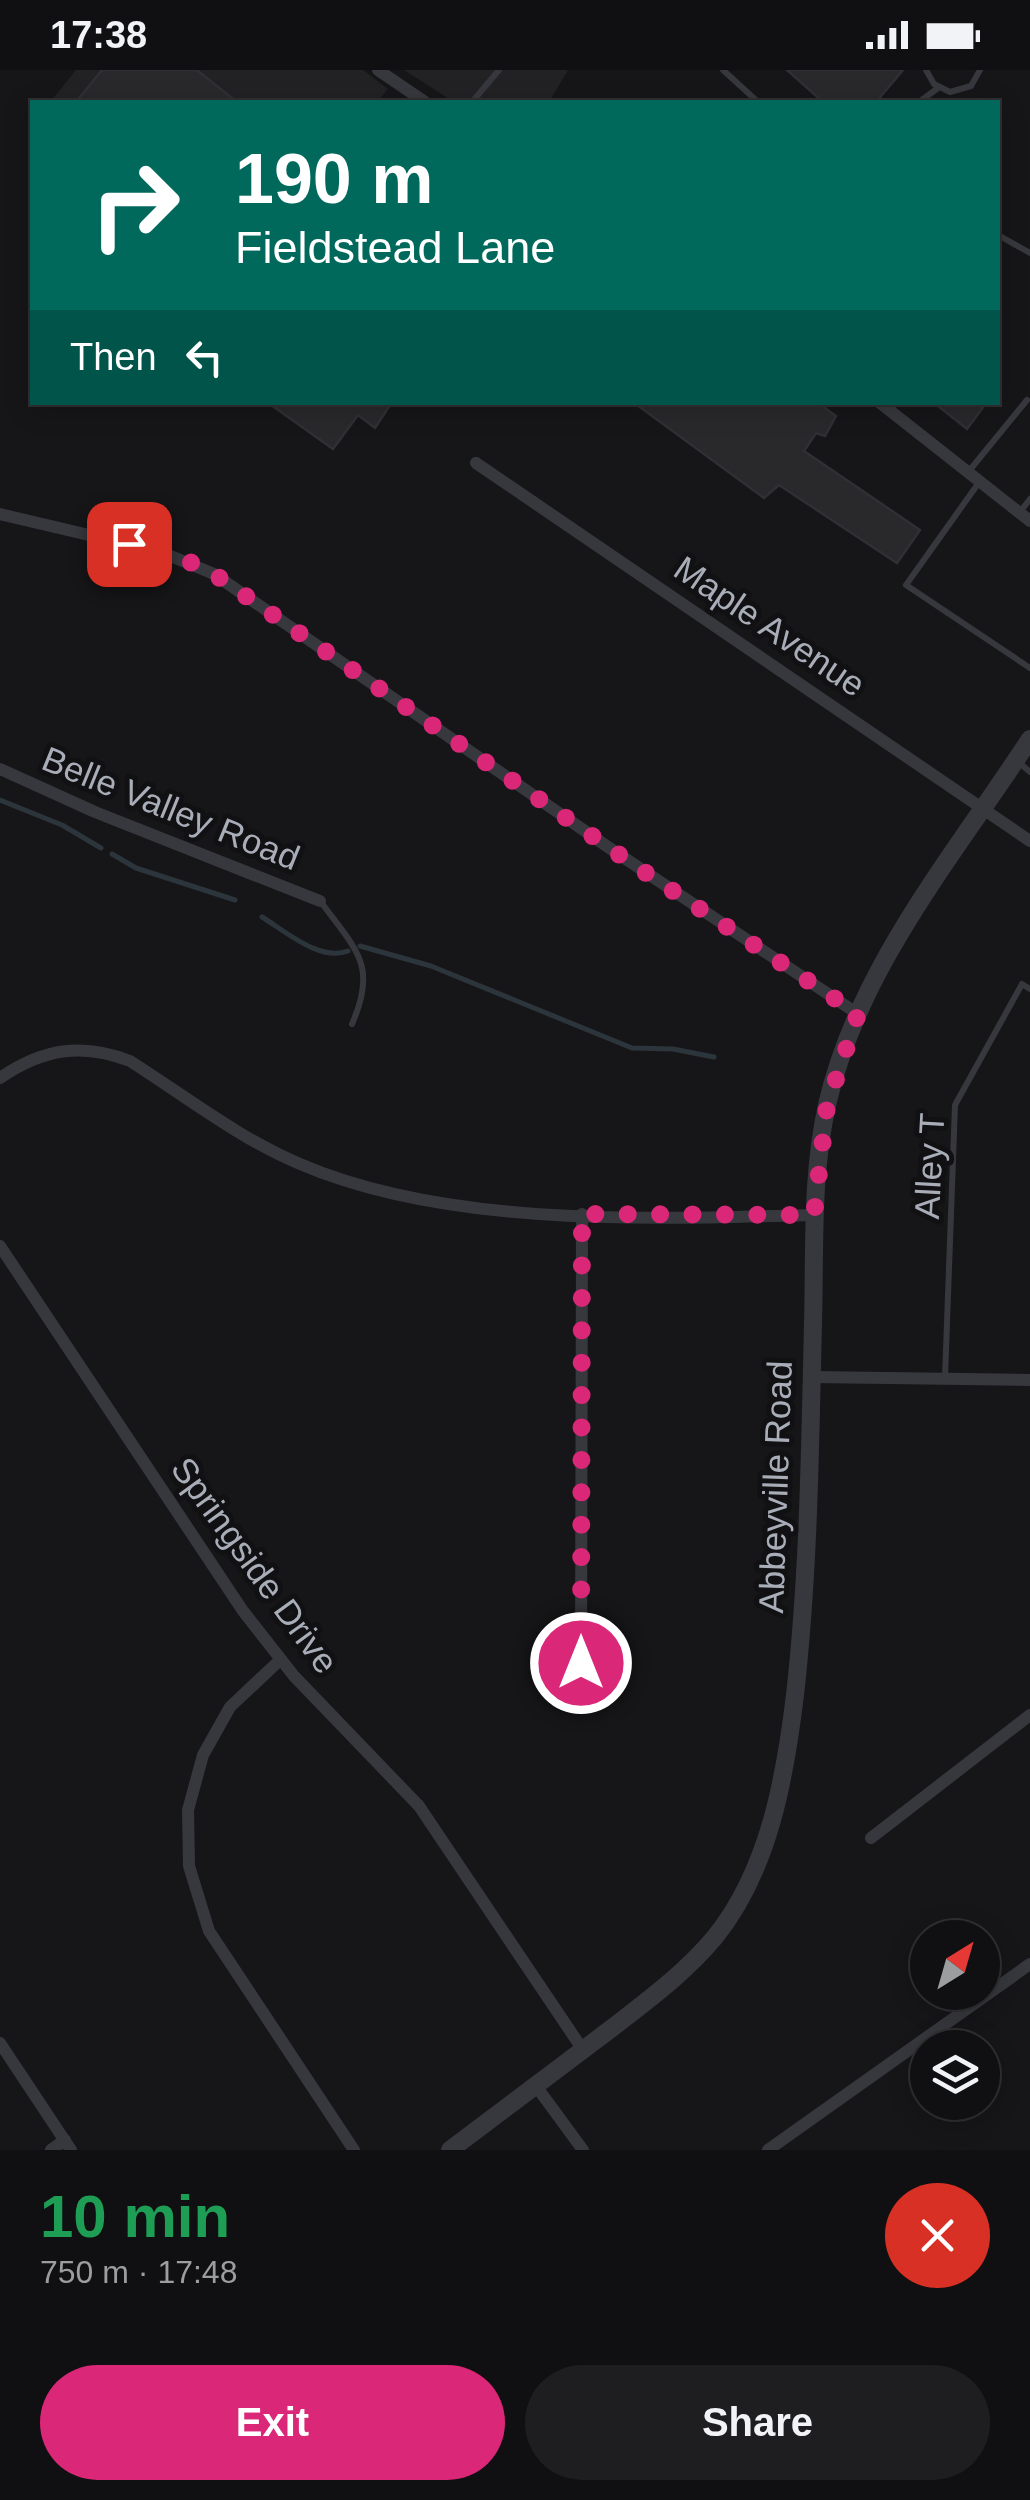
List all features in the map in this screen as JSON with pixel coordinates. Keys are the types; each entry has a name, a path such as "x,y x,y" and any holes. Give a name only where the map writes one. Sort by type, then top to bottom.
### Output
{"street":[{"path":"378,70 422,100"},
{"path":"883,405 1025,517"},
{"name":"Maple Avenue","path":"476,462 1030,841"},
{"path":"0,514 161,552 214,574 624,858 858,1014"},
{"name":"Abbeyville Road","path":"450,2150 696,1958 728,1919 767,1838 791,1732 804,1609 814,1215 827,1106 858,1014 913,914 984,808 1023,766 1030,739"},
{"name":"Belle Valley Road","path":"0,769 95,812 320,901"},
{"path":"0,1078 53,1052 110,1053 130,1061 276,1153 336,1178 451,1206 582,1214 814,1215"},
{"path":"581,1663 582,1214"},
{"name":"Springside Drive","path":"0,1246 243,1612 280,1660 419,1806 583,2050"},
{"path":"812,1377 1030,1380"},
{"path":"280,1660 230,1707 202,1755 188,1810 189,1866 209,1931 354,2150"},
{"path":"871,1838 1030,1715"},
{"path":"768,2150 1030,1964"},
{"path":"0,2043 68,2145 51,2150"},
{"path":"536,2086 583,2150"}],"lane":[{"path":"474,100 500,70"},
{"path":"723,70 756,100"},
{"path":"926,70 938,88"},
{"path":"922,100 938,88 960,91 970,86 980,70"},
{"path":"1000,236 1030,253"},
{"path":"969,471 1027,400"},
{"path":"981,480 906,585 1030,668"},
{"path":"1025,517 1030,499"},
{"path":"320,901 365,966 366,991 352,1024"},
{"name":"Alley T","path":"944,1378 955,1106 1022,984 1030,990"}],"shaded area":[{"path":"76,70 363,70 388,89 379,100 52,100"},
{"path":"404,70 568,70 550,100 451,100"}],"building":[{"path":"102,70 197,70 234,100 78,100"},
{"path":"787,70 903,70 878,100 821,100"},
{"path":"271,405 390,405 375,428 358,415 333,449"},
{"path":"637,405 821,405 836,416 825,436 816,433 804,451 920,530 897,563 779,485 764,498"},
{"path":"937,405 985,405 967,429"}],"waterway":[{"path":"0,800 62,825 101,848"},
{"path":"112,854 136,868 235,900"},
{"path":"262,917 315,949 348,951"},
{"path":"360,946 431,966 632,1048 673,1049 714,1057"}],"route":[{"path":"129,544 188,561 214,574 640,869 858,1014 827,1106 814,1215 582,1214 581,1663"}]}
